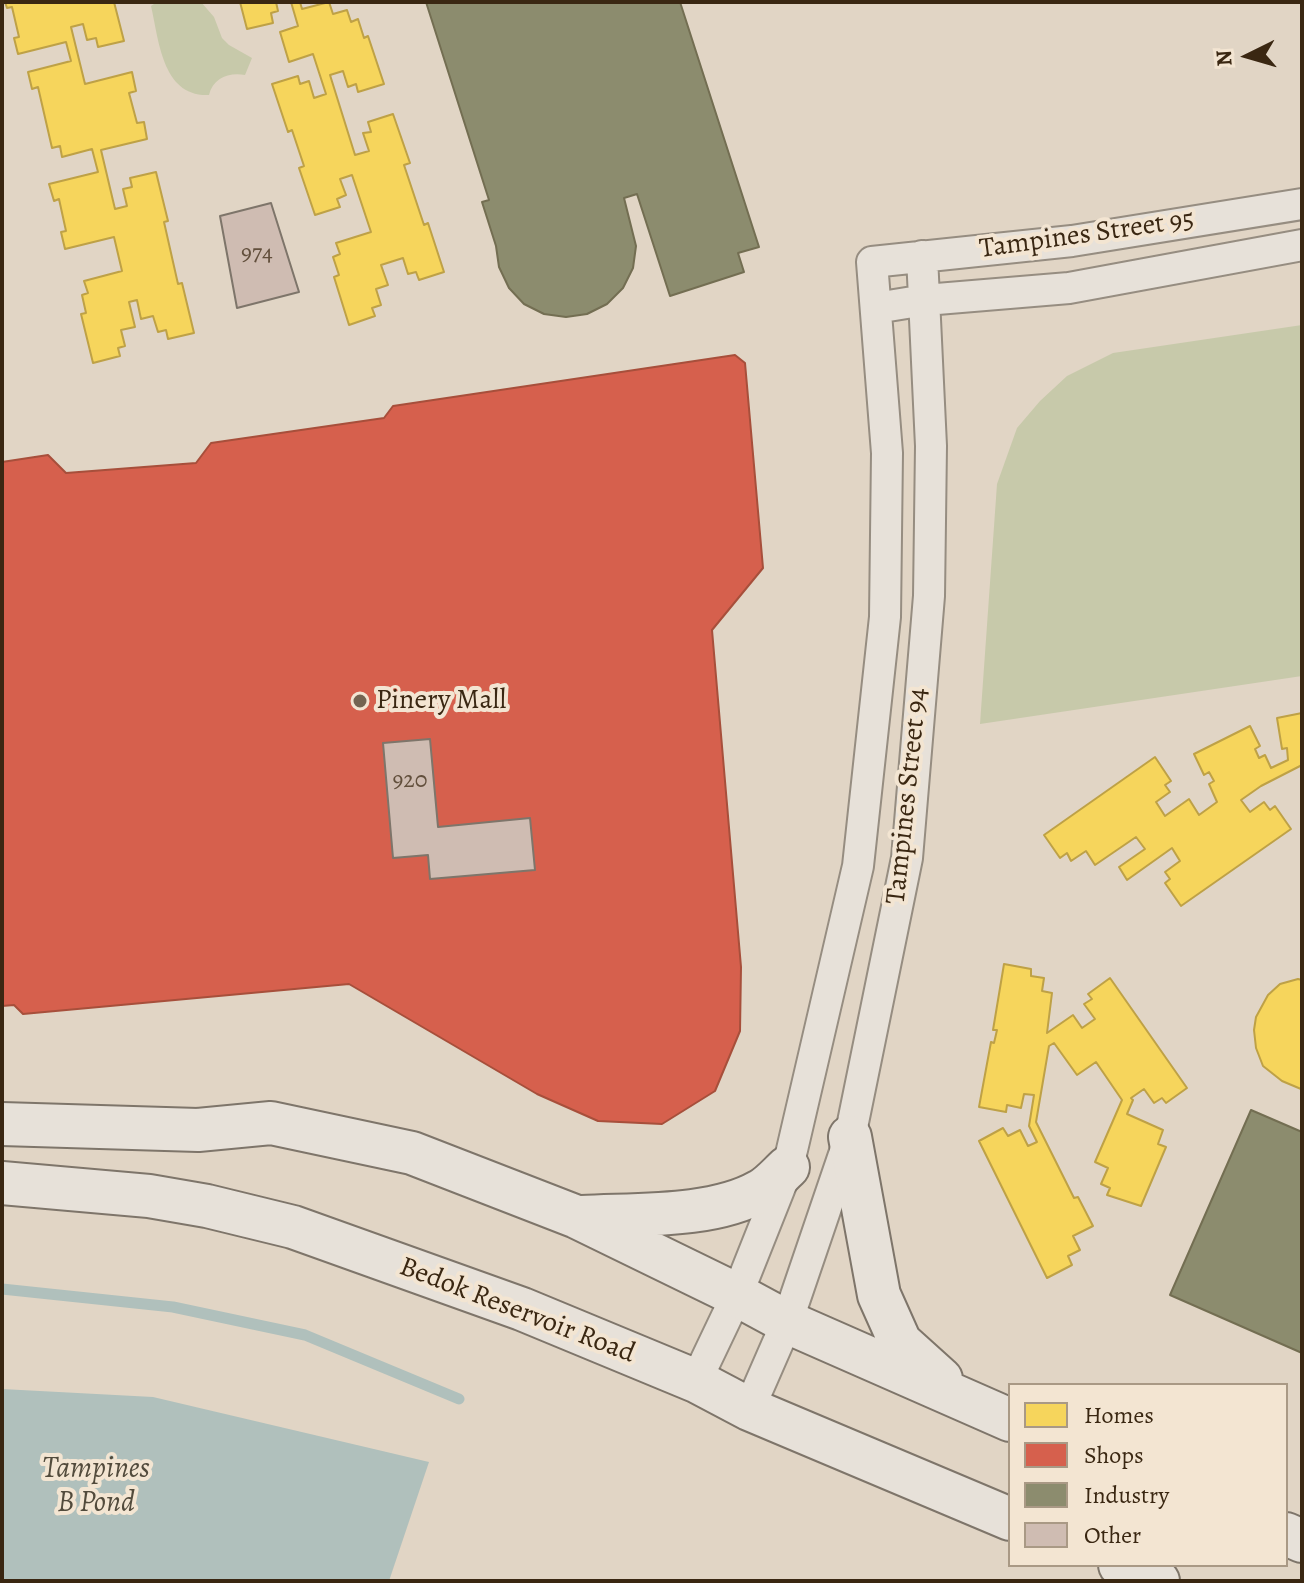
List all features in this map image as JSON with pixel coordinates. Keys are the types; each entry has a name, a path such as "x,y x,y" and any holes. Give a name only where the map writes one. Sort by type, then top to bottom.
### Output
{"main road":[{"path":"2,1124 198,1130 271,1123 412,1153 577,1217 787,1322 1008,1419"},
{"path":"850,1137 879,1295 900,1342 965,1402"},
{"path":"577,1217 677,1213 715,1207 760,1191 788,1167"},
{"name":"Bedok Reservoir Road","path":"2,1183 149,1196 207,1206 293,1227 522,1309 696,1381 749,1409 1008,1518"},
{"path":"1125,1567 1158,1581"}],"street":[{"name":"Tampines Street 95","path":"872,262 1072,241 1302,204"},
{"name":"Tampines Street 95","path":"876,308 925,300 1069,288 1302,245"},
{"name":"Tampines Street 94","path":"749,1409 787,1322 850,1137 908,843 929,596 931,446 922,256"},
{"name":"Tampines Street 94","path":"696,1381 737,1295 788,1167 858,866 885,617 887,453 872,262"}],"green space":[{"path":"157,2 201,2 214,17 222,38 252,58 245,75 233,74 222,78 214,84 209,95 193,93 181,87 172,77 160,50 151,6"},
{"path":"1302,325 1302,676 980,724 997,484 1017,428 1067,376 1113,353"}],"water":[{"name":"Tampines B Pond","path":"2,1389 153,1397 429,1462 389,1581 2,1581"}],"building: Homes":[{"path":"5,2 114,2 124,41 98,47 96,38 87,40 83,24 71,27 85,84 132,72 136,91 129,93 137,123 144,122 147,139 101,150 115,209 127,206 123,189 132,187 130,178 156,172 178,284 182,283 194,333 168,339 166,330 158,332 153,316 141,319 137,300 129,302 135,327 121,330 125,346 118,348 120,356 93,363 81,314 86,313 82,295 88,293 84,281 122,271 114,237 65,249 61,232 66,231 59,199 54,201 49,184 98,172 92,149 62,157 60,146 52,148 38,87 32,89 28,72 71,61 66,42 18,54 14,38 19,37 12,7 7,8"},
{"path":"240,2 276,2 278,11 271,13 273,23 247,29"},
{"path":"291,2 300,2 302,9 329,2 333,14 347,10 351,22 358,19 364,38 368,36 384,84 358,92 356,84 348,87 343,71 330,75 355,155 369,151 363,133 371,132 368,122 393,114 410,163 404,165 444,272 419,280 416,272 408,274 403,258 381,265 388,285 376,289 381,305 372,308 375,316 349,325 334,277 339,275 333,257 340,254 336,243 371,232 352,175 340,179 346,195 337,199 340,207 315,215 299,168 304,166 292,130 288,132 272,84 298,76 300,84 309,81 314,98 326,94 313,54 289,62 280,32 298,26"},
{"path":"722,373 736,443 723,444 726,476 722,491 737,489 740,563 699,566 697,549 692,550 690,529 686,529 684,514 664,515 663,507 658,507 660,536 650,537 652,560 621,563 611,518 607,470 610,455 591,456 590,438 594,430 590,382 633,379 636,412 663,409 664,417 671,416 671,422 681,421 680,405 692,404 690,375"},
{"path":"385,432 388,472 393,479 395,504 350,508 357,523 357,582 365,602 366,619 362,633 373,632 376,715 333,719 326,680 322,680 318,639 293,641 295,656 291,656 292,678 287,678 288,695 248,698 237,626 252,625 246,594 248,568 243,562 243,532 226,534 224,516 229,508 227,462 260,459 262,486 276,485 276,495 291,493 291,497 300,496 295,446 327,443 330,477 340,476 340,452 345,451 344,436"},
{"path":"24,484 38,555 19,556 20,565 25,571 26,588 22,596 24,612 29,619 32,650 43,649 43,698 41,712 4,716 2,486"},
{"path":"602,565 603,582 608,582 617,628 639,626 639,617 643,616 641,596 646,595 645,579 686,575 689,612 694,620 697,648 686,649 689,679 684,687 685,695 704,693 705,713 702,721 706,767 661,771 659,741 666,740 666,731 638,734 638,743 627,744 622,799 618,799 619,815 578,818 575,780 569,771 567,746 581,745 575,732 574,716 578,708 576,690 571,684 573,652 559,653 557,632 563,618 559,569"},
{"path":"233,707 234,723 240,722 253,776 267,775 268,786 274,785 271,754 280,754 278,730 311,727 321,775 322,790 318,790 324,822 321,828 322,846 326,851 326,884 343,882 343,954 310,957 308,928 295,929 294,920 279,922 279,918 269,919 274,970 242,972 239,939 230,940 229,962 224,963 226,979 185,982 174,911 218,907 212,893 211,875 215,855 213,833 205,812 207,782 194,783 191,757 196,747 193,710"},
{"path":"1302,713 1302,765 1241,800 1250,812 1264,802 1270,810 1275,806 1291,829 1181,906 1165,883 1170,879 1165,872 1180,861 1172,848 1127,880 1119,867 1145,849 1136,837 1095,865 1086,851 1071,861 1067,853 1060,858 1044,835 1155,757 1171,781 1165,785 1170,792 1156,802 1165,816 1189,799 1199,815 1217,802 1209,784 1214,781 1209,772 1204,775 1194,754 1250,726 1260,746 1255,749 1259,758 1265,755 1271,768 1288,760 1287,748 1282,749 1277,718"},
{"path":"42,727 53,790 60,790 65,803 65,845 69,851 75,913 72,929 83,928 85,946 81,954 81,992 43,995 41,975 34,975 30,960 28,938 32,937 32,932 14,934 14,939 2,940 2,795 14,794 5,730"},
{"path":"1004,964 1031,969 1031,976 1044,978 1042,991 1052,993 1047,1033 1073,1015 1082,1028 1095,1019 1084,1004 1092,999 1088,994 1110,978 1187,1088 1166,1103 1162,1098 1154,1103 1144,1089 1131,1098 1133,1100 1127,1114 1163,1130 1158,1144 1166,1147 1141,1206 1107,1195 1110,1188 1101,1184 1108,1168 1095,1162 1122,1100 1096,1062 1077,1075 1054,1043 1049,1046 1036,1122 1074,1198 1078,1197 1093,1226 1073,1236 1080,1250 1068,1256 1072,1265 1047,1278 979,1141 1003,1128 1008,1136 1020,1130 1028,1146 1037,1142 1029,1126 1034,1095 1024,1094 1021,1108 1007,1105 1006,1112 979,1107 991,1042 994,1043 997,1030 993,1030"},
{"path":"1302,980 1301,1089 1282,1081 1263,1066 1256,1048 1254,1030 1256,1017 1268,995 1280,984"}],"building: Shops":[{"name":"Pinery Mall","path":"735,355 745,363 763,568 712,630 741,967 740,1031 715,1091 662,1124 598,1121 537,1094 349,984 23,1014 14,1005 2,1006 2,462 48,455 66,473 196,463 211,443 384,418 393,406"}],"building: Industry":[{"path":"426,2 680,2 759,247 738,253 744,272 670,296 637,194 624,198 636,246 633,268 623,288 607,304 587,314 566,317 544,314 524,304 509,288 499,267 496,246 482,202 489,200"},
{"path":"1251,1110 1302,1132 1302,1353 1170,1295"}],"building: Other":[{"path":"271,203 299,292 237,308 220,216"},
{"path":"430,739 438,827 530,818 535,870 430,879 428,855 393,858 383,743"}],"waterway":[{"path":"2,1289 173,1307 305,1335 459,1399"}],"place":[{"name":"Pinery Mall","path":"360,701"}]}
